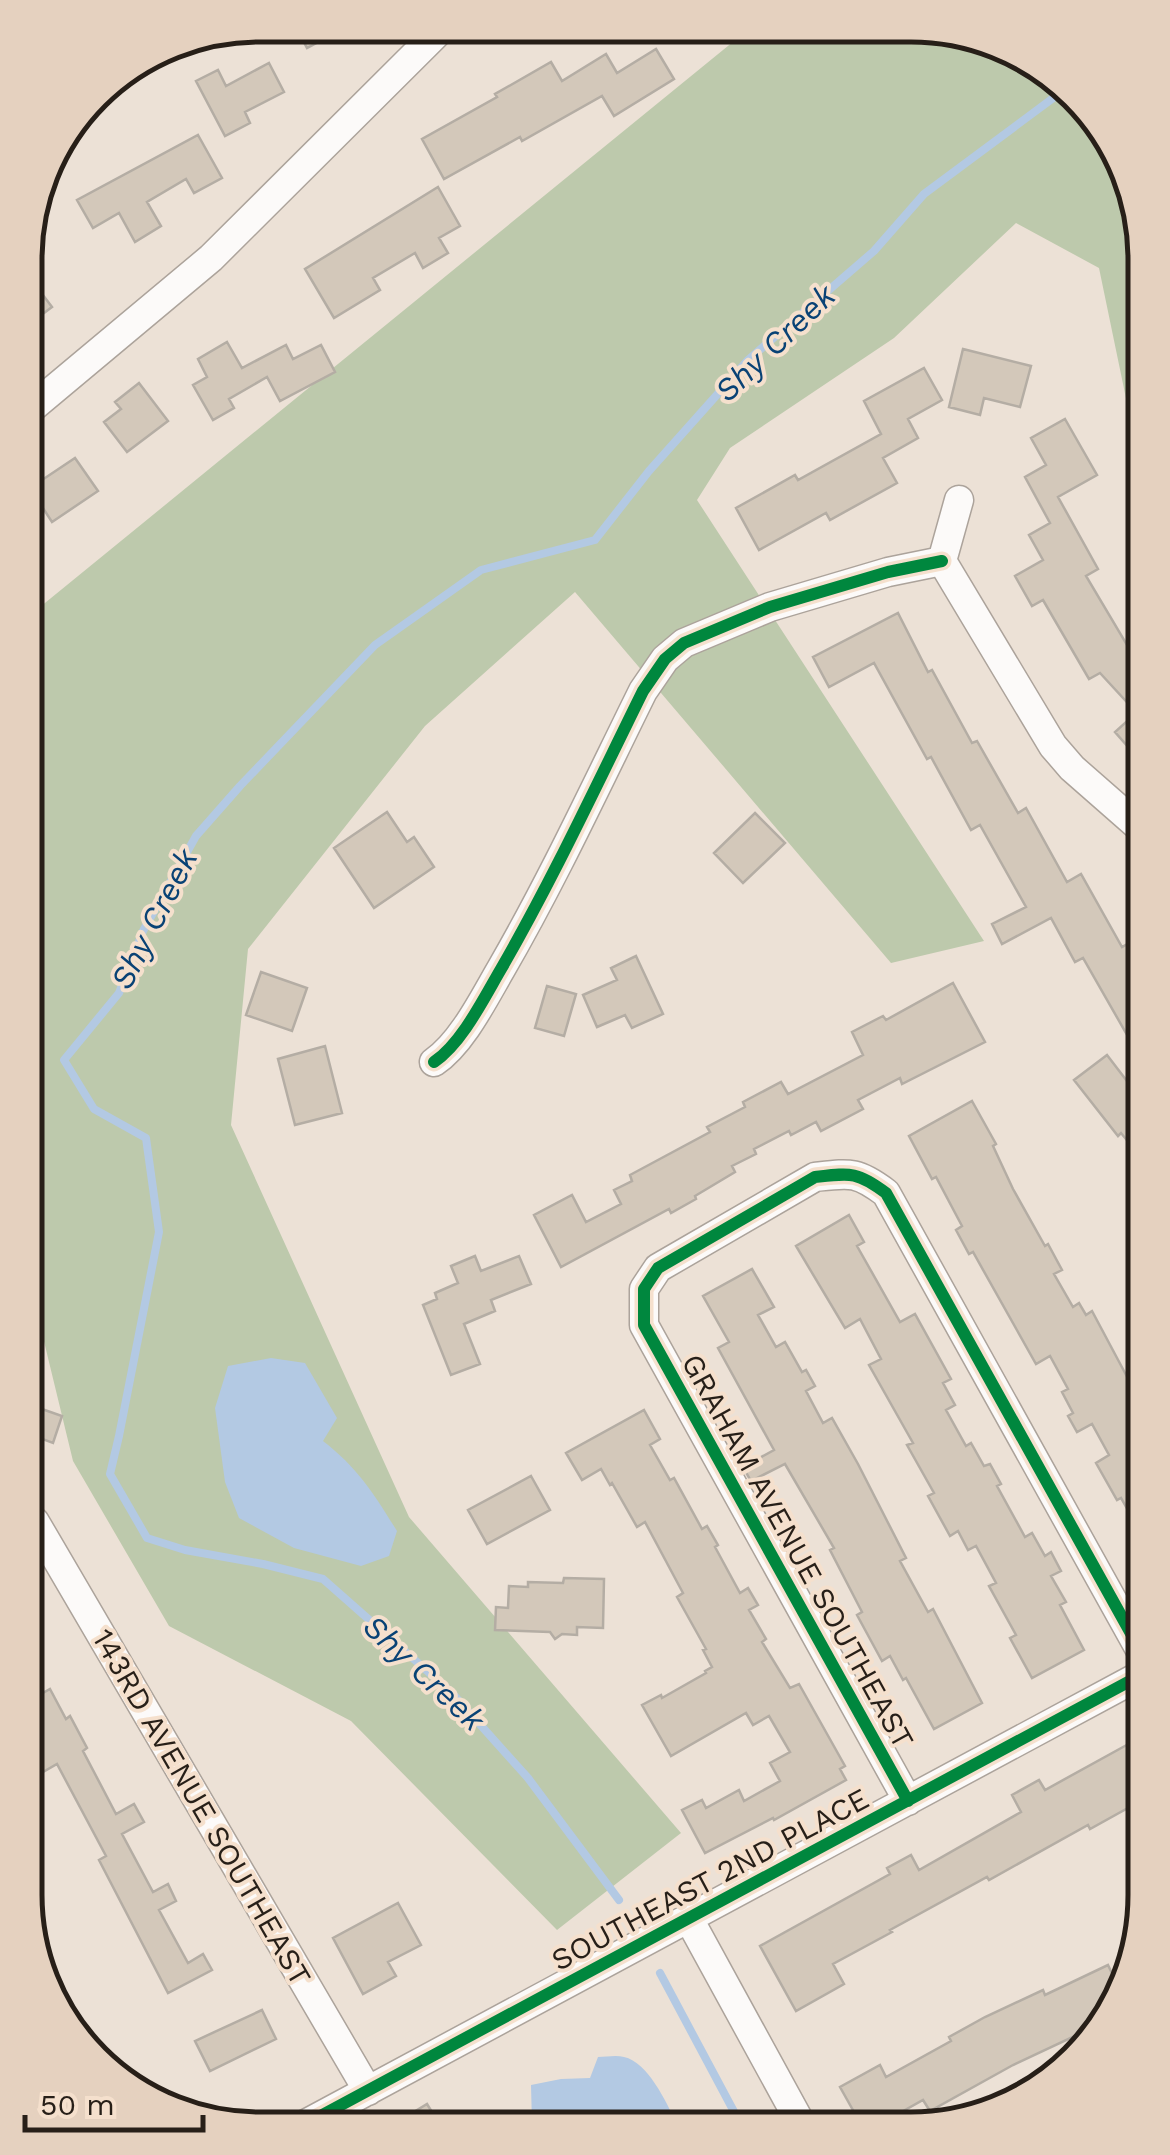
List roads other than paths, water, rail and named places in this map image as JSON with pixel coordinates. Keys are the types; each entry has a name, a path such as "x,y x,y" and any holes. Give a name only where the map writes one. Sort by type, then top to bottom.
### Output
{"street":[{"path":"42,399 212,258 428,42"},
{"path":"959,500 942,561 1053,746 1128,817"},
{"path":"434,1062 442,1057 480,1006 540,902 643,690 665,660 684,643 770,607 888,572 942,561"},
{"name":"GRAHAM AVENUE SOUTHEAST","path":"908,1801 644,1326 644,1289 658,1268 815,1176 864,1177 886,1192 1127,1626"},
{"name":"143RD AVENUE SOUTHEAST","path":"42,1534 368,2090"},
{"name":"SOUTHEAST 2ND PLACE","path":"328,2112 1127,1683"},
{"path":"689,1919 795,2112"}],"water":[{"path":"271,1358 305,1363 337,1418 323,1441 364,1482 397,1531 389,1556 361,1566 294,1548 239,1518 225,1482 215,1408 228,1366"},
{"path":"598,2057 633,2060 655,2084 670,2112 532,2112 531,2085 590,2078"}],"waterway":[{"name":"Shy Creek","path":"619,1900 528,1778 451,1692 323,1579 185,1550 147,1538 110,1474 159,1232 146,1138 94,1109 64,1060 119,993 143,931 196,836 375,645 481,570 595,540 649,471 748,360 874,251 924,194 1055,97"},
{"name":"Shy Creek","path":"660,1973 734,2112"}]}
